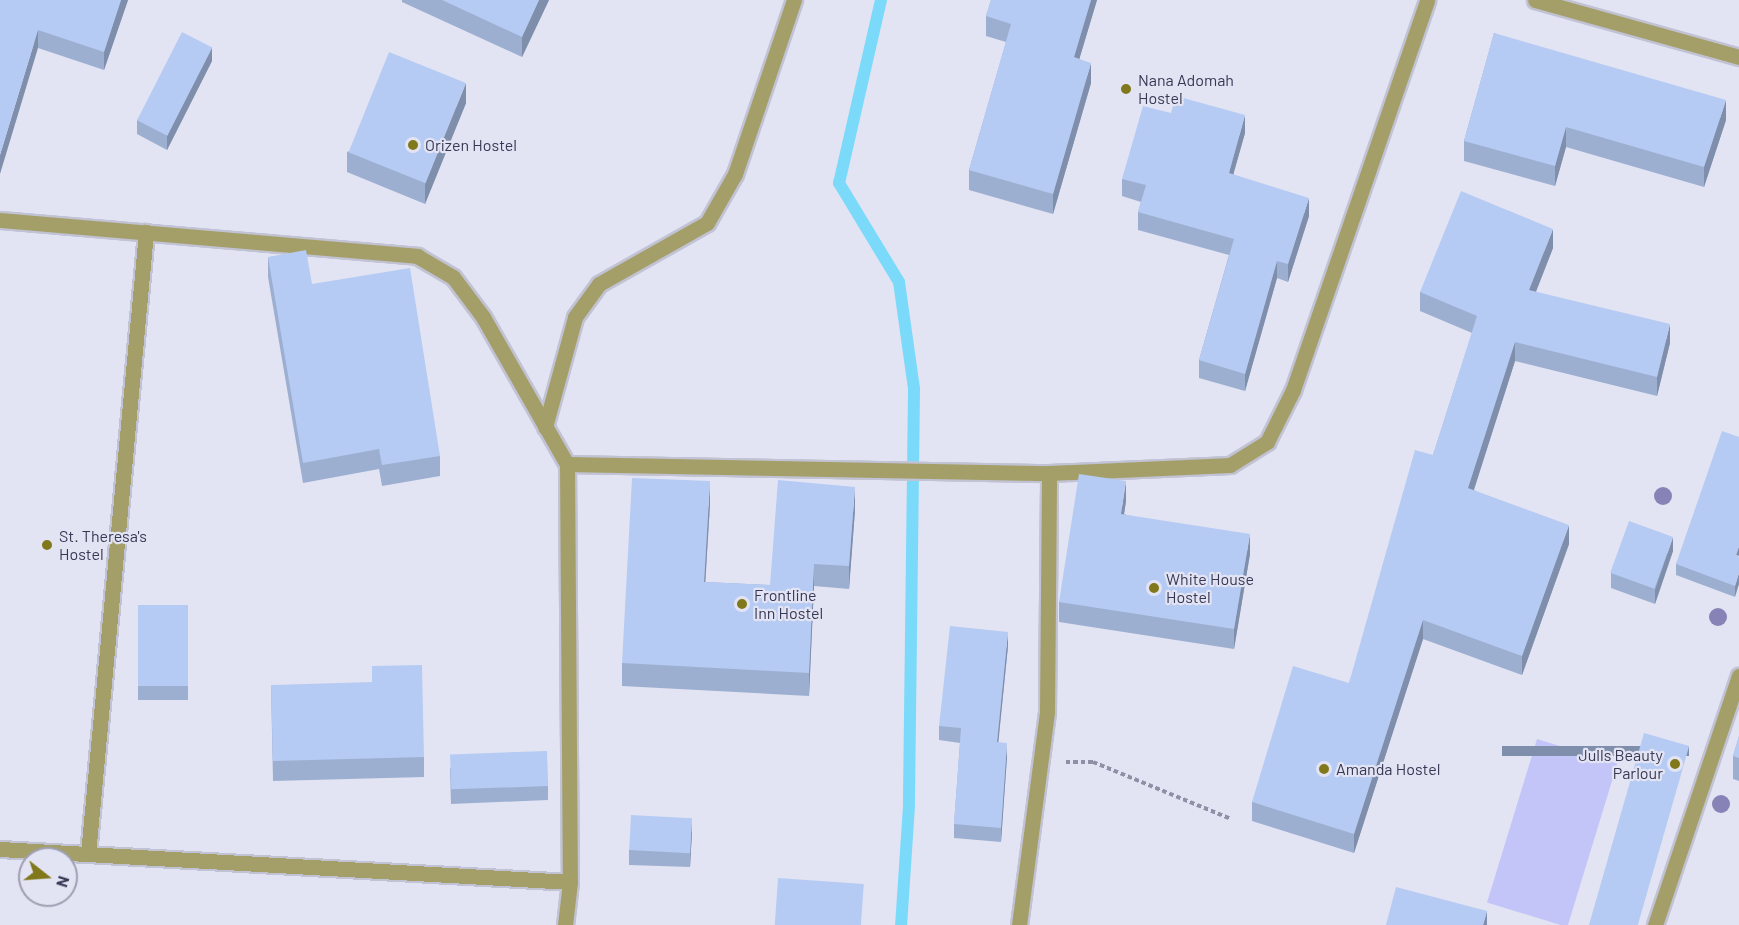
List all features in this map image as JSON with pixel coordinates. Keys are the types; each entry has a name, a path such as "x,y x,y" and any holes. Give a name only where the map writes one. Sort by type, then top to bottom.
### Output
{"street":[{"path":"545,427 575,317 599,284 706,223 735,174 794,0"},
{"path":"567,464 887,467 1049,473 1230,465 1267,442 1293,390 1426,0"},
{"path":"1535,0 1739,57"},
{"path":"0,220 417,256 453,276 483,317 567,464 570,882 565,925"},
{"path":"88,854 146,232"},
{"path":"1019,925 1042,763 1049,473"},
{"path":"1655,925 1739,676"},
{"path":"0,849 570,882"}],"path":[{"path":"1042,763 1092,762 1231,819"}],"shaded area":[{"path":"1537,739 1617,764 1568,925 1561,925 1487,903"}],"building":[{"path":"0,0 121,0 104,52 38,30 0,155"},
{"path":"442,0 539,0 522,37"},
{"path":"991,0 1091,0 1074,57 1091,63 1053,194 969,170 1011,24 986,16"},
{"path":"182,32 212,47 167,136 137,120"},
{"path":"1494,33 1726,100 1704,167 1566,127 1555,166 1464,141"},
{"path":"389,52 466,83 425,183 349,152"},
{"path":"1176,96 1245,115 1229,173 1309,198 1288,264 1277,261 1245,374 1199,360 1234,239 1138,212 1146,185 1122,179 1143,106 1171,113"},
{"path":"1461,191 1553,229 1529,290 1670,324 1657,377 1515,342 1468,488 1569,525 1522,656 1423,620 1354,834 1252,802 1293,666 1349,683 1415,450 1433,455 1477,316 1420,292"},
{"path":"306,250 312,284 410,268 440,456 382,465 379,449 303,463 268,257"},
{"path":"1722,431 1739,437 1739,546 1736,555 1739,557 1739,573 1735,586 1676,564"},
{"name":"White House Hostel","path":"1079,474 1126,481 1121,514 1250,534 1234,629 1059,602"},
{"path":"632,478 710,481 704,582 770,585 778,480 855,487 849,566 814,564 809,673 622,663"},
{"path":"1629,521 1673,537 1654,589 1610,573"},
{"path":"138,605 188,605 188,686 138,686"},
{"path":"950,626 1008,632 997,742 1007,743 1001,828 954,824 961,728 939,726"},
{"path":"422,665 424,757 273,761 271,685 372,682 372,666"},
{"path":"1644,733 1689,746 1638,925 1589,925"},
{"path":"1739,736 1739,758 1733,756"},
{"path":"547,751 548,786 451,789 450,754"},
{"path":"631,815 692,818 690,853 629,850"},
{"path":"778,878 864,884 861,925 775,925"},
{"path":"1396,887 1487,911 1483,925 1386,925"}],"waterway":[{"path":"881,0 839,183 899,282 914,389 909,806 901,925"}],"place":[{"name":"Nana Adomah Hostel","path":"1126,89"},
{"name":"Orizen Hostel","path":"413,145"},
{"name":"St. Theresa's Hostel","path":"47,545"},
{"name":"White House Hostel","path":"1154,588"},
{"name":"Frontline Inn Hostel","path":"742,604"},
{"name":"Julls Beauty Parlour","path":"1675,764"},
{"name":"Amanda Hostel","path":"1324,769"}]}
